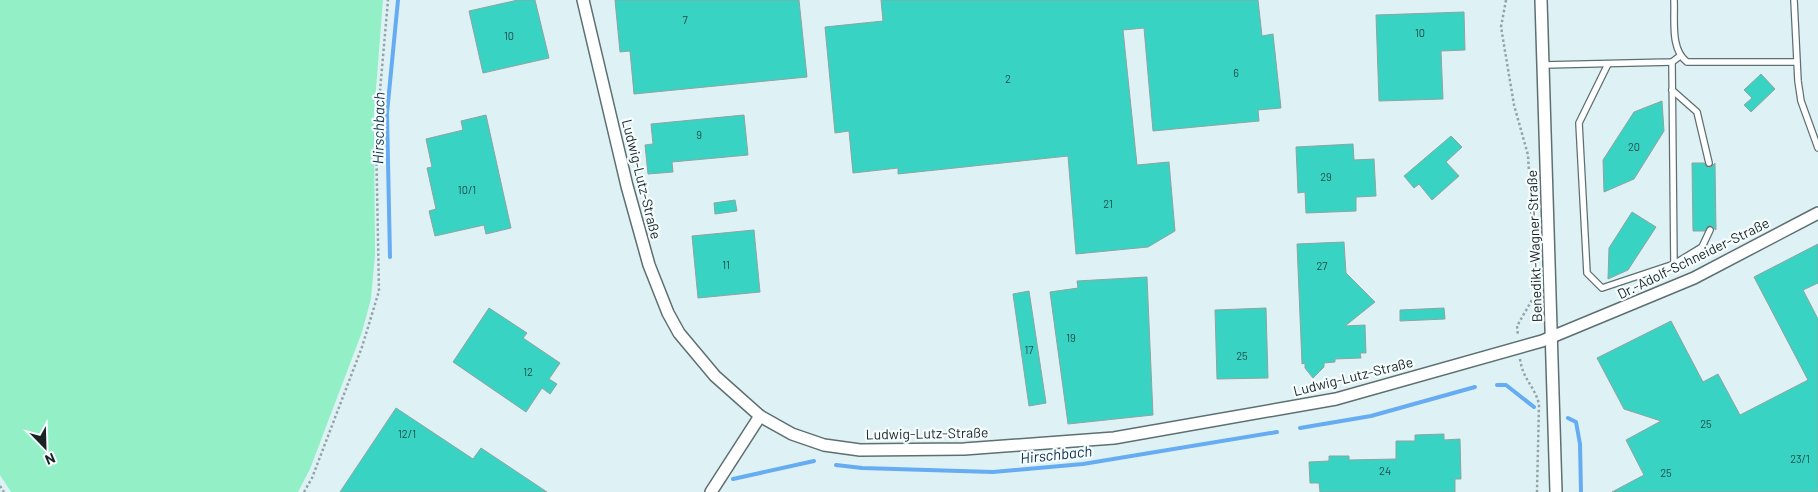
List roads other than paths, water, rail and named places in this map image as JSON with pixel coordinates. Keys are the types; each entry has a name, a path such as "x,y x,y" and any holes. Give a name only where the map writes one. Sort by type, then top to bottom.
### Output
{"street":[{"name":"Ludwig-Lutz-Straße","path":"583,0 627,186 649,265 660,296 679,333 715,376 760,416 792,434 824,445 860,450 964,449 1114,438 1336,399 1518,348 1552,336"},
{"name":"Benedikt-Wagner-Straße","path":"1541,0 1556,492"},
{"name":"Dr.-Adolf-Schneider-Straße","path":"1552,336 1616,312 1694,278 1818,213"},
{"path":"711,492 760,416"}],"lane":[{"path":"1674,0 1676,48 1680,56 1687,62 1796,62"},
{"path":"1794,0 1796,62 1801,101 1818,148"},
{"path":"1544,65 1672,62 1680,56"},
{"path":"1672,62 1674,264"},
{"path":"1608,64 1580,123 1587,273 1602,288 1674,264 1702,247 1710,230"},
{"path":"1672,90 1697,112 1709,163"}],"waterway":[{"name":"Hirschbach","path":"390,257 387,113 398,0"},
{"name":"Hirschbach","path":"1497,385 1506,385 1534,407"},
{"name":"Hirschbach","path":"1300,428 1371,416 1475,387"},
{"name":"Hirschbach","path":"1568,418 1576,422 1580,444 1581,492"},
{"name":"Hirschbach","path":"836,465 862,468 993,472 1083,464 1277,432"},
{"name":"Hirschbach","path":"733,479 814,461"}]}
